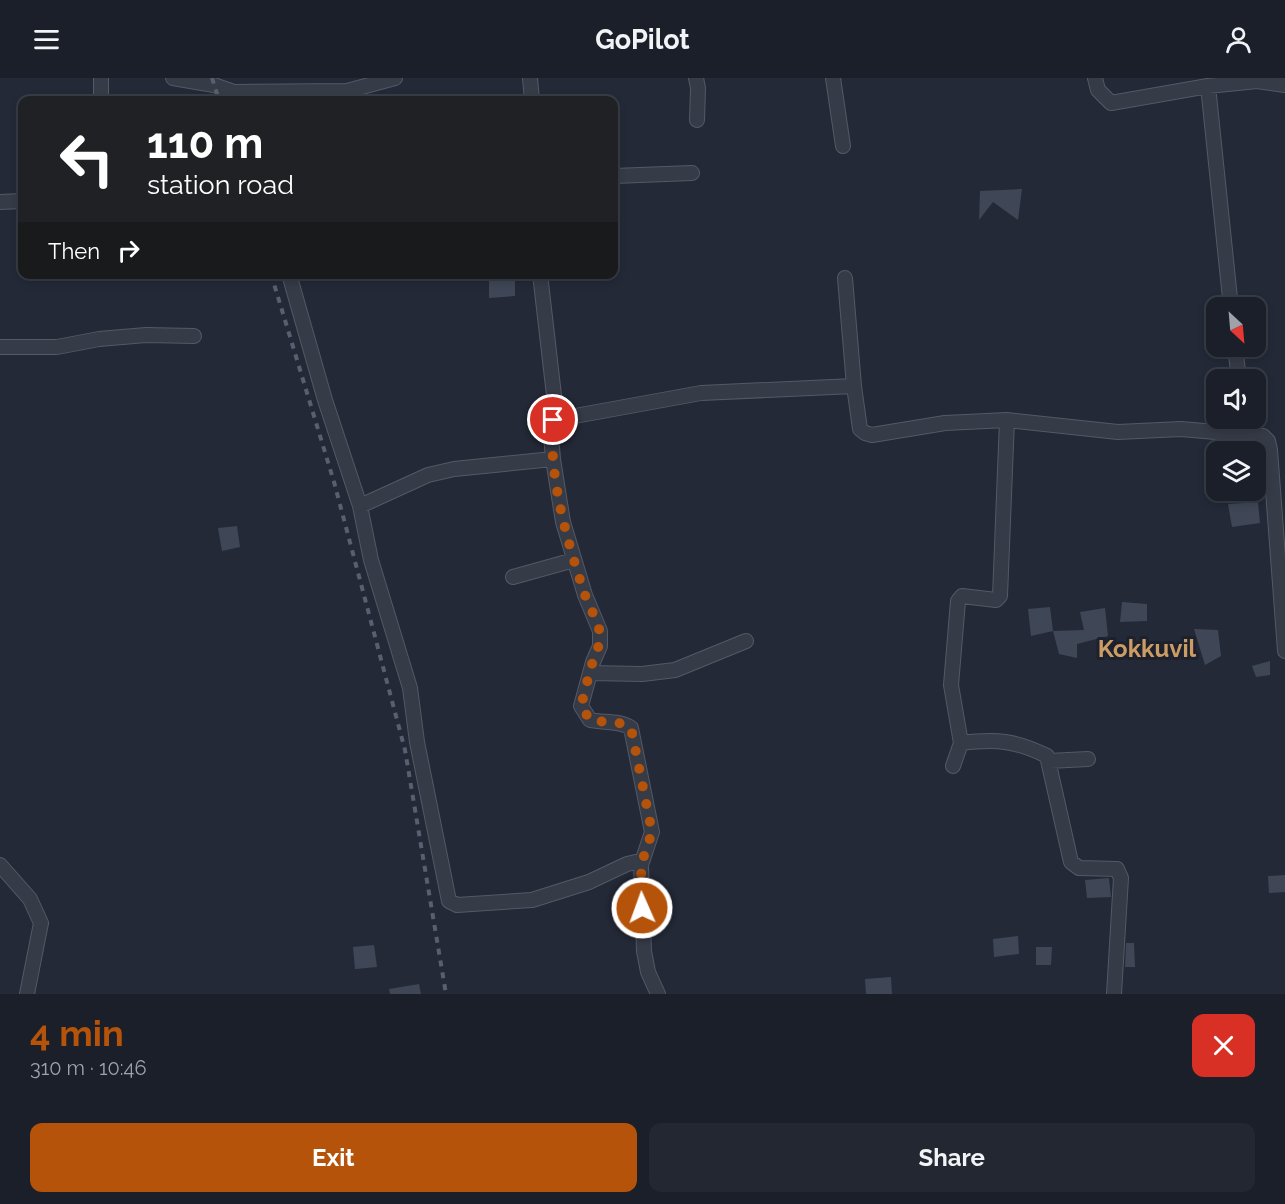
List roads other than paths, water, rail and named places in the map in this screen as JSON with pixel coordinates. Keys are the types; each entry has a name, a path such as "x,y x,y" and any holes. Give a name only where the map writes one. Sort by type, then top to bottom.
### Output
{"street":[{"path":"101,78 101,96"},
{"path":"173,78 214,85 236,96 347,96 364,82 395,78"},
{"path":"230,78 236,96"},
{"path":"530,78 532,96"},
{"path":"696,78 697,120"},
{"path":"833,78 843,146"},
{"path":"1095,78 1098,90 1111,103 1208,86 1257,81 1285,85"},
{"path":"1208,86 1230,297"},
{"path":"618,176 692,173"},
{"path":"0,202 18,201"},
{"path":"845,278 854,386 860,429 865,434 872,435 945,423 1007,420 1118,432 1181,429 1263,436 1268,441 1270,450 1285,651"},
{"path":"290,279 325,400 360,507 371,560 410,688 417,742 449,901 457,905 532,900 589,882 627,864 640,861 641,865"},
{"path":"541,279 555,404 551,435 553,459 563,522 585,595 600,631 600,646 593,662 581,706 590,720 624,723 631,728 652,832 641,865 644,951 648,972 658,994"},
{"path":"0,347 57,348 99,339 146,335 194,336"},
{"path":"553,420 701,393 854,386"},
{"path":"953,766 961,743 951,685 958,601 962,596 996,600 1000,596 1007,420"},
{"path":"1244,429 1244,434"},
{"path":"360,507 428,475 454,469 553,459"},
{"path":"513,577 574,560"},
{"path":"590,673 642,674 675,670 746,641"},
{"path":"961,743 994,740 1028,747 1047,756 1071,862 1079,868 1117,869 1121,878 1114,994"},
{"path":"1049,761 1088,759"},
{"path":"0,865 30,899 41,923 27,994"}],"railway":[{"path":"212,78 218,96"},
{"path":"273,279 334,482 405,750 446,994"}],"district":[{"name":"Kokkuvil","path":"1147,649"}]}
